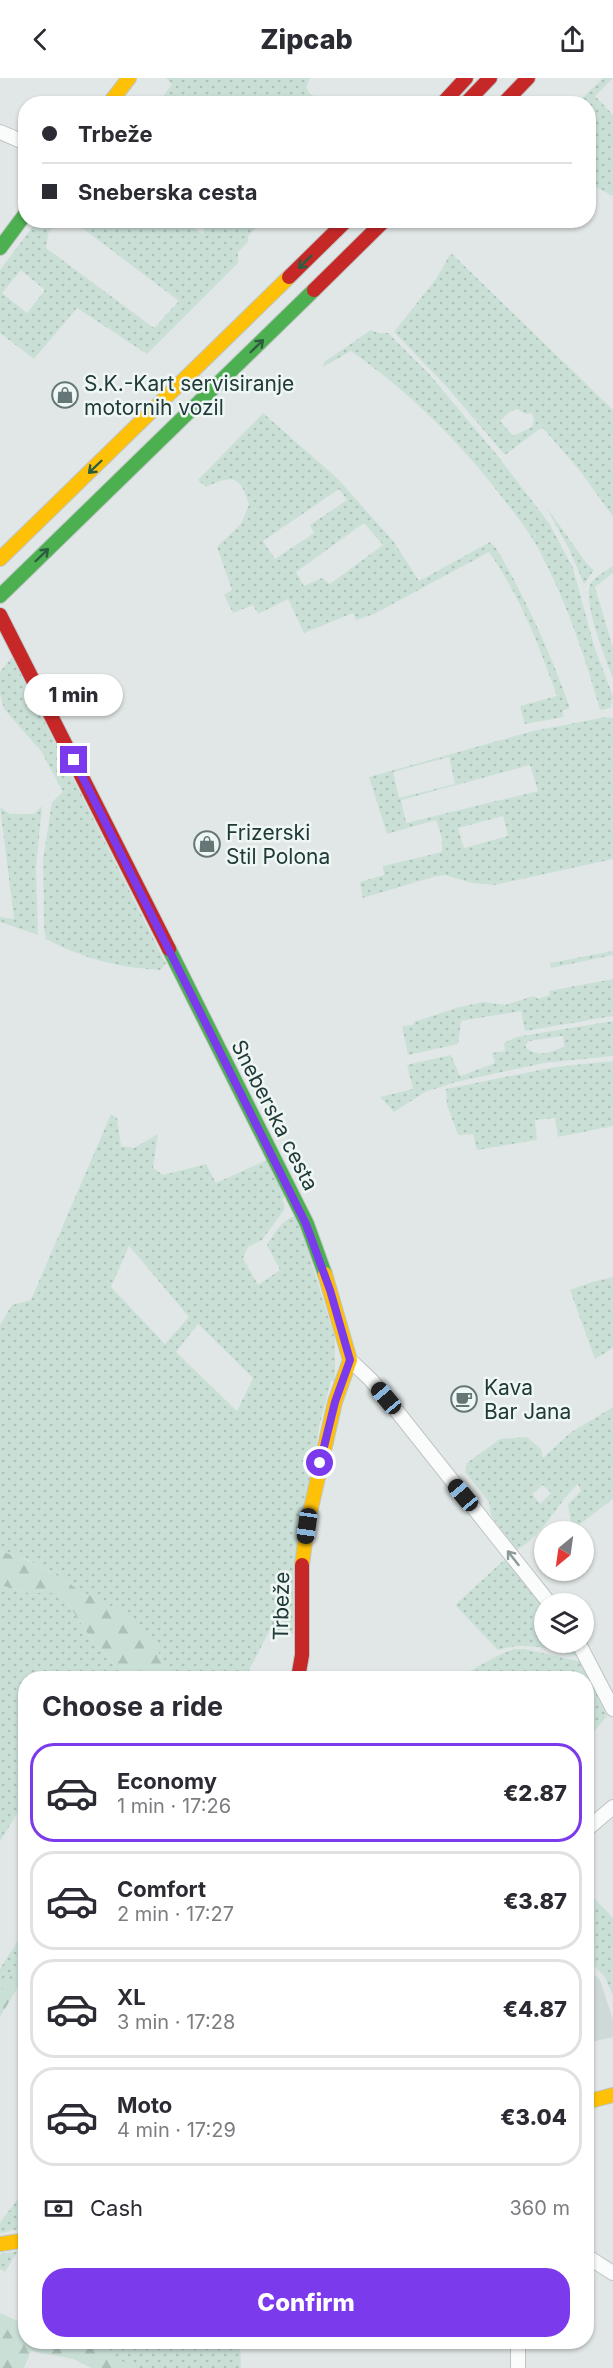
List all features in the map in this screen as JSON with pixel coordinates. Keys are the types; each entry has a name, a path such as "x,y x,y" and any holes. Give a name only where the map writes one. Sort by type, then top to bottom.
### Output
{"main road":[{"path":"115,96 129,78"},
{"path":"449,96 466,78"},
{"path":"473,96 490,78"},
{"path":"511,96 528,78"},
{"path":"0,248 18,224"},
{"path":"0,559 338,228"},
{"path":"0,596 377,228"},
{"name":"Sneberska cesta","path":"0,615 306,1224 330,1290 350,1360"},
{"name":"Trbeže","path":"299,1671 302,1655 302,1590 307,1526 335,1402 350,1360"},
{"path":"594,2100 613,2095"},
{"path":"0,2244 18,2241"}],"street":[{"path":"0,132 18,139"},
{"name":"Sneberska cesta","path":"350,1360 392,1406 541,1593"},
{"path":"584,1653 593,1671"},
{"path":"594,1673 613,1709"},
{"path":"594,1823 613,1807"},
{"path":"594,2261 613,2273"},
{"path":"518,2349 518,2368"}],"shaded area":[{"path":"594,1974 600,1980 613,2020 613,2037 594,2041"}],"green space":[{"path":"166,78 310,78 306,87 314,96 163,96 172,84"},
{"path":"603,78 613,78 595,96 584,96"},
{"path":"596,97 613,115 613,196 596,187"},
{"path":"32,228 52,228 48,234 46,248 154,328 179,301 82,228 195,228 202,234 204,228 256,228 248,236 248,242 238,252 238,263 147,354 77,308 34,359 0,333 0,270","holes":["21,270 45,290 27,313 2,293"]},
{"path":"451,253 613,410 613,517 581,472 543,428 505,455 446,386 394,332 436,279","holes":["517,409 526,414 532,413 534,420 532,427 513,436 500,421 511,411"]},
{"path":"371,330 388,333 430,375 497,455 549,523 573,568 595,649 613,696 611,708 600,710 566,609 536,545 485,475 413,400 351,351 323,367 324,362"},
{"path":"263,413 337,478 394,542 419,581 490,542 507,567 527,606 546,646 570,708 562,711 564,717 525,724 520,706 557,696 528,621 489,552 374,614 356,620 353,613 304,633 288,599 258,614 253,605 233,613 224,595 232,590 217,547 241,524 249,505 242,487 234,480 222,480 206,487 198,480","holes":["339,489 347,500 310,525 314,533 275,559 263,541","364,523 383,545 330,584 322,578 304,586 296,572"]},
{"path":"545,505 587,564 594,570 584,584 570,551"},
{"path":"613,566 613,573 595,587 613,648 613,678 596,630 589,602 589,591 593,580"},
{"path":"12,657 166,964 160,970 101,961 73,952 46,939 43,860 52,802 63,792 41,751 4,709 0,694 0,672"},
{"path":"606,717 613,718 613,859 494,885 472,883 445,875 363,898 360,882 384,875 383,866 442,852 442,838 436,820 387,834 369,777 533,731","holes":["449,757 455,784 399,798 393,772","530,765 538,791 406,823 401,800","503,816 508,836 464,848 458,828"]},
{"path":"42,806 36,867 38,935 0,922 0,917 14,919 0,807 10,814 34,814"},
{"path":"613,951 613,955 551,968 550,963"},
{"path":"613,979 613,1016 525,1031 521,1011 461,1021 458,1044 408,1055 402,1026 413,1025 414,1022 459,1007 484,1002 505,1005 534,996 538,999 550,995 549,991"},
{"path":"613,1021 613,1056 544,1063 456,1082 425,1092 394,1112 380,1097 413,1089 407,1065 451,1055 460,1076 495,1063 492,1053 505,1051 504,1043 516,1037","holes":["563,1036 564,1047 538,1053 525,1046 529,1041"]},
{"path":"613,1061 613,1126 558,1137 555,1118 535,1120 537,1140 477,1150 473,1134 458,1135 447,1105 446,1089 555,1067"},
{"path":"111,1114 117,1118 121,1146 134,1148 158,1134 153,1168 163,1175 206,1164 216,1183 267,1160 285,1197 282,1200 285,1206 262,1240 248,1247 243,1258 258,1285 280,1270 267,1245 282,1224 295,1216 301,1228 335,1338 335,1376 334,1381 331,1381 319,1427 293,1634 270,1630 249,1671 167,1671 159,1654 65,1580 28,1560 0,1551 0,1325 12,1305 31,1300","holes":["129,1246 189,1317 165,1344 111,1287","198,1324 253,1378 237,1411 176,1352"]},
{"path":"613,1277 613,1348 595,1359 570,1290"},
{"path":"613,1407 613,1499 584,1521 571,1521 568,1504 581,1491 578,1484 548,1521 534,1521 534,1537 516,1550 491,1515 489,1502 465,1472 467,1463 500,1439 527,1437 541,1449 543,1458 570,1433","holes":["543,1485 551,1493 540,1504 532,1494"]},
{"path":"0,1551 27,1560 119,1610 159,1645 159,1654 167,1671 120,1671 94,1643 67,1602 57,1593 29,1593 0,1585"},
{"path":"508,1560 534,1593 534,1647 508,1647 498,1650 455,1605 503,1561"},
{"path":"0,1585 29,1593 57,1593 67,1602 94,1643 120,1671 18,1671 18,1812 0,1841"},
{"path":"514,1649 525,1649 534,1653 582,1662 586,1671 470,1671"},
{"path":"565,1653 577,1653 580,1657"},
{"path":"594,1688 607,1716 594,1732"},
{"path":"594,1898 613,1918 613,1996 605,1977 594,1966"},
{"path":"18,1940 18,1964 0,1993 0,1969"},
{"path":"18,1964 18,1987 0,2017 0,1993"},
{"path":"18,2199 18,2229 0,2233 0,2223"},
{"path":"18,2251 5,2272 0,2269 0,2254"},
{"path":"0,2313 18,2321 18,2349 99,2349 135,2368 91,2368 73,2359 31,2351 24,2368 0,2368"},
{"path":"67,2349 240,2349 241,2368 109,2368"}],"traffic: fast":[{"path":"0,248 18,224"},
{"path":"0,596 314,290"},
{"path":"169,949 307,1224 325,1274"}],"traffic: slow":[{"path":"115,96 129,78"},
{"path":"0,559 289,277"},
{"path":"302,1565 307,1526 335,1402 350,1360 325,1274"},
{"path":"594,2100 613,2095"},
{"path":"0,2244 18,2241"}],"traffic: jam":[{"path":"449,96 466,78"},
{"path":"473,96 490,78"},
{"path":"511,96 528,78"},
{"path":"289,277 339,228"},
{"path":"314,290 377,228"},
{"path":"0,615 169,949"},
{"path":"299,1671 302,1655 302,1565"}],"place":[{"name":"S.K.-Kart servisiranje motornih vozil","path":"65,395"},
{"name":"Frizerski Stil Polona","path":"207,844"},
{"name":"Kava Bar Jana","path":"464,1399"}],"route":[{"path":"74,760 306,1224 322,1264 350,1360 335,1402 320,1463"}]}
